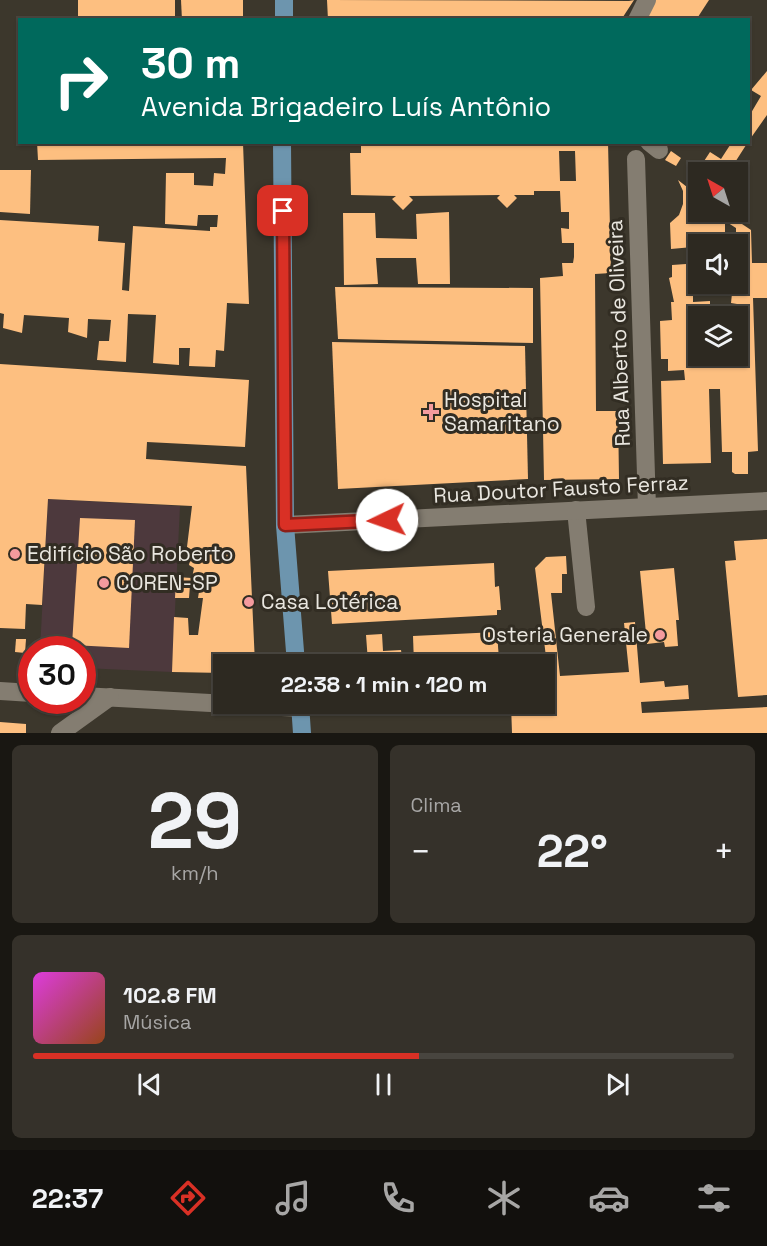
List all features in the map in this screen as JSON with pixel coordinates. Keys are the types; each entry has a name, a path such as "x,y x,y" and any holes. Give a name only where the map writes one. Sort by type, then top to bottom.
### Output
{"main road":[{"path":"284,0 284,18"},
{"path":"282,144 285,525 295,654"},
{"path":"301,714 303,733"}],"street":[{"path":"638,18 647,0"},
{"name":"Rua Alberto de Oliveira","path":"636,159 647,507"},
{"name":"Rua Doutor Fausto Ferraz","path":"285,525 767,501"},
{"path":"576,510 586,607"},
{"path":"0,691 18,692"},
{"path":"96,696 213,702"},
{"path":"60,733 110,697"}],"shaded area":[{"path":"48,499 180,506 172,672 96,669 96,636 41,636"}],"building":[{"path":"78,0 175,0 175,18 78,18"},
{"path":"181,0 243,0 243,18 182,18"},
{"path":"327,0 634,0 622,18 328,18"},
{"path":"654,0 709,0 697,18 642,18"},
{"path":"767,71 767,115 750,139 750,115 761,96 751,90"},
{"path":"37,144 243,144 249,304 227,303 224,351 216,350 215,367 189,366 190,348 179,348 179,365 153,363 156,315 128,314 126,362 97,360 99,341 109,341 111,320 88,319 87,338 68,332 69,318 24,315 22,333 3,328 4,314 0,313 0,220 99,226 98,241 125,243 122,290 129,291 133,226 210,231 210,227 217,227 218,215 198,215 197,226 165,224 166,173 194,173 194,185 213,186 214,173 225,174 226,158 38,160"},
{"path":"361,144 608,144 611,273 595,274 596,411 618,411 619,479 544,480 540,278 563,276 562,263 573,263 574,257 574,243 562,243 561,228 569,229 569,212 561,212 560,191 534,191 534,195 514,195 517,198 507,208 497,198 500,195 409,196 413,200 403,210 392,199 396,196 351,195 350,153 361,153","holes":["559,151 575,151 576,181 560,181"]},
{"path":"731,144 747,144 735,162 722,160 720,162 703,162 710,152 721,159"},
{"path":"671,151 681,158 676,166 665,160"},
{"path":"0,170 31,170 30,214 0,212"},
{"path":"678,180 687,187 688,185 688,222 725,222 725,234 688,234 688,247 671,249 670,223 679,215 683,204 683,191"},
{"path":"449,212 450,284 418,284 416,258 376,258 378,284 344,285 343,213 375,213 376,238 417,239 416,214"},
{"path":"727,222 739,222 751,230 752,263 767,263 767,298 753,298 758,451 748,452 748,474 732,472 732,452 722,452 720,389 709,389 711,463 663,464 661,381 685,380 684,370 668,371 668,359 661,359 660,321 672,320 671,302 674,302 669,278 672,277 672,265 686,264 686,255 688,255 688,294 693,294 693,302 710,301 710,305 730,304 730,306 688,306 688,366 748,366 748,306 731,303 732,294 748,294 748,234 736,234 736,228"},
{"path":"335,287 533,288 533,343 338,339"},
{"name":"Hospital Samaritano","path":"332,342 525,346 528,479 338,489"},
{"path":"0,364 249,380 245,447 147,442 146,459 246,466 255,654 213,654 213,673 172,672 174,617 188,618 189,635 198,635 203,598 198,598 200,585 190,585 189,598 175,598 176,577 192,578 194,568 189,565 192,550 187,547 192,506 48,499 42,605 26,604 25,629 0,628"},
{"name":"COREN-SP","path":"80,518 135,520 129,648 96,646 96,636 73,636"},
{"path":"767,539 767,695 738,697 725,561 736,560 734,541"},
{"path":"566,556 567,574 562,574 562,593 551,593 560,676 629,672 624,623 635,622 640,683 664,681 665,687 688,685 689,699 641,702 642,713 767,707 767,733 512,733 511,714 555,714 555,654 546,654 535,568 546,557"},
{"path":"494,563 495,587 499,586 501,610 497,610 497,615 332,624 328,571"},
{"path":"674,568 679,620 676,620 678,646 665,647 664,642 647,644 640,571"},
{"path":"497,632 499,654 414,654 413,636"},
{"path":"382,634 383,651 401,650 402,654 367,654 366,635"},
{"path":"16,639 18,639 18,652 15,652"},
{"path":"0,722 26,724 26,733 0,733"}],"place":[{"name":"Hospital Samaritano","path":"431,412"},
{"name":"Edifício São Roberto","path":"15,554"},
{"name":"COREN-SP","path":"104,583"},
{"name":"Casa Lotérica","path":"249,602"},
{"name":"Osteria Generale","path":"660,635"}],"route":[{"path":"283,211 285,525 387,520"}]}
